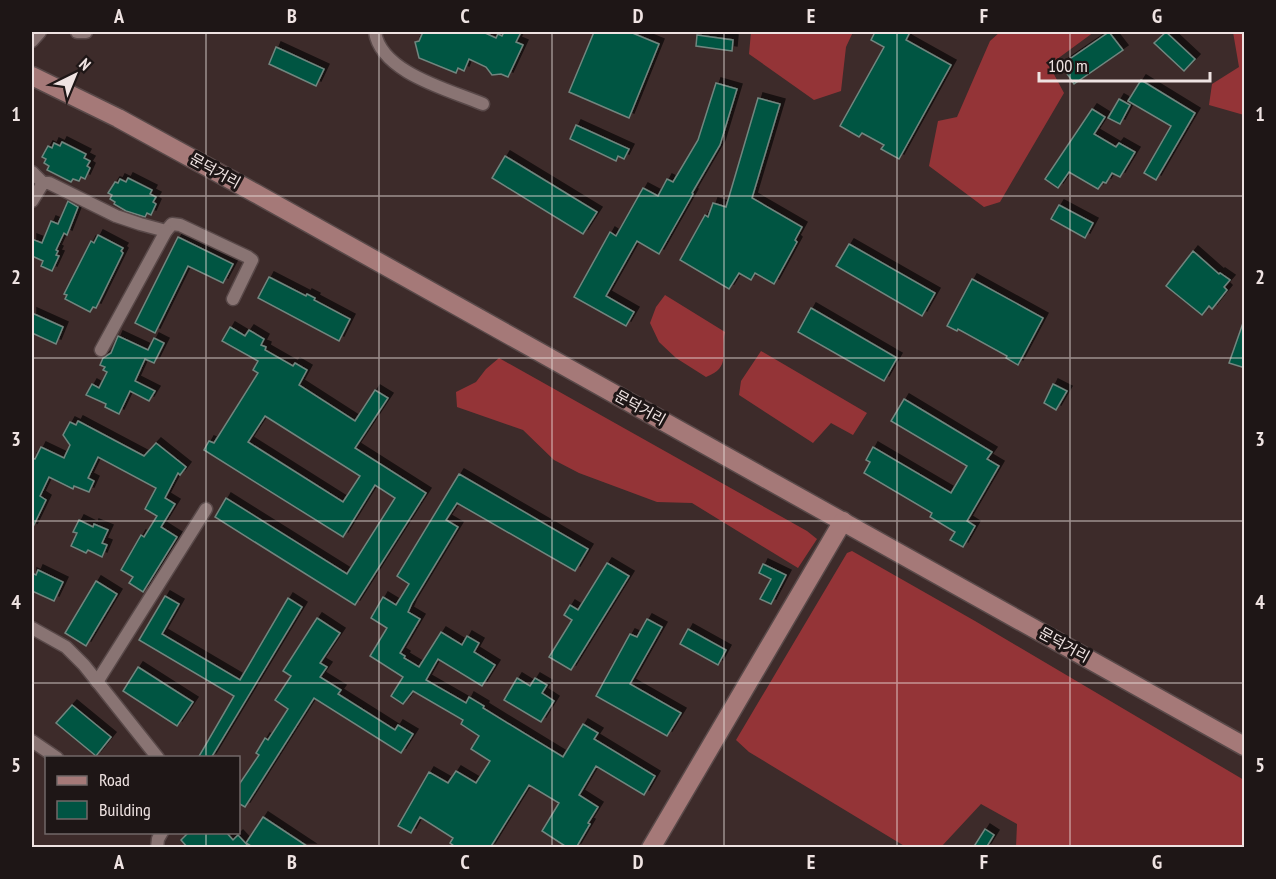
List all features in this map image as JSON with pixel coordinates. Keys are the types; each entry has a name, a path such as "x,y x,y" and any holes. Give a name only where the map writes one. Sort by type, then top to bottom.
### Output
{"main road":[{"name":"문덕거리","path":"32,76 118,118 206,166 1245,746"},
{"path":"651,848 843,521"}],"street":[{"path":"32,41 40,32"},
{"path":"77,32 86,32"},
{"path":"375,32 387,58 409,73 483,104"},
{"path":"32,172 43,183 49,183 116,216 166,231"},
{"path":"32,201 43,183"},
{"path":"101,350 172,224 180,225 252,260 233,299"},
{"path":"97,682 206,509"},
{"path":"32,628 66,647 157,756"},
{"path":"32,741 54,756"}],"shaded area":[{"path":"751,32 853,32 846,47 841,91 814,100 749,54"},
{"path":"1000,32 1094,32 1049,65 1064,93 1000,202 984,207 929,166 938,121 957,117 990,41"},
{"path":"1233,32 1244,32 1244,115 1209,105 1212,84 1239,67"},
{"path":"665,295 725,332 722,364 714,373 706,377 676,358 659,342 650,323 656,307"},
{"path":"761,351 867,413 853,435 831,423 813,443 739,395 741,381"},
{"path":"499,358 807,531 817,539 798,568 692,503 657,502 579,473 554,460 523,430 457,407 456,392 476,382"},
{"path":"852,551 1244,780 1244,847 1016,847 1017,824 981,804 941,847 906,847 749,752 736,740 847,553"}],"building":[{"path":"423,32 483,32 496,38 498,34 502,36 504,32 521,32 516,42 523,45 508,77 501,74 492,75 486,67 469,59 464,71 458,68 456,73 419,58 415,42 419,41"},
{"path":"594,32 630,32 659,44 629,118 569,92"},
{"path":"875,32 910,32 906,40 951,65 899,159 881,149 884,145 862,133 859,137 840,126 884,47 871,40"},
{"path":"1109,32 1123,50 1074,84 1061,65"},
{"path":"1166,32 1195,59 1184,71 1154,43"},
{"path":"697,35 733,40 732,51 696,46"},
{"path":"276,47 324,69 316,86 269,64"},
{"path":"1141,80 1195,113 1156,180 1144,173 1171,126 1128,101"},
{"path":"716,83 737,89 720,145 659,254 637,241 606,296 634,312 626,326 574,297 610,232 616,236 643,188 658,196 667,179 673,182 698,140"},
{"path":"758,98 780,104 752,198 802,227 795,240 797,242 774,284 755,273 751,280 739,273 729,289 680,260 705,215 708,217 713,203 726,207"},
{"path":"1119,99 1130,105 1120,124 1108,118"},
{"path":"1092,109 1105,117 1094,134 1116,147 1119,143 1135,152 1120,177 1112,173 1106,183 1103,182 1098,189 1069,172 1058,188 1045,179"},
{"path":"576,125 629,149 624,159 618,156 616,161 570,139"},
{"path":"62,142 86,154 84,158 90,161 87,166 90,168 85,179 81,177 79,181 73,179 71,182 47,170 49,166 44,163 46,159 42,157 48,146 52,148 54,143 60,146"},
{"path":"505,156 597,212 583,234 492,178"},
{"path":"128,178 152,190 150,194 156,197 153,202 156,204 151,215 147,213 145,217 126,211 110,199 112,195 108,193 115,182 118,183 120,179 126,182"},
{"path":"68,201 78,207 67,235 64,233 56,250 58,251 56,255 59,256 52,271 41,266 43,261 32,256 32,239 42,243 51,221 58,224"},
{"path":"1059,205 1093,223 1085,238 1051,219"},
{"path":"98,235 123,248 121,251 123,253 96,308 93,307 90,312 65,299 67,295 64,294 91,241 94,243"},
{"path":"178,237 233,264 223,283 188,266 155,333 135,323"},
{"path":"849,244 935,293 922,316 836,266"},
{"path":"1193,251 1219,274 1230,280 1224,287 1227,290 1212,309 1209,306 1202,315 1166,286"},
{"path":"269,277 306,296 307,294 315,298 314,300 350,319 339,341 258,298"},
{"path":"972,279 1043,318 1018,365 1006,358 1007,356 958,329 957,331 947,326"},
{"path":"811,308 897,358 884,381 798,332"},
{"path":"32,313 63,327 56,344 32,333"},
{"path":"1243,323 1245,323 1245,368 1229,363"},
{"path":"230,327 245,336 249,330 264,339 261,345 266,347 265,350 293,366 295,363 307,370 299,385 355,421 375,390 388,398 355,448 426,493 355,605 215,517 226,498 347,574 395,498 375,485 343,537 204,450 209,441 214,443 258,373 253,370 258,361 222,341","holes":["265,416 360,476 343,502 248,442"]},
{"path":"118,336 148,350 154,338 164,343 154,363 145,359 135,381 155,391 149,401 130,391 119,414 105,407 106,404 86,395 92,384 99,388 107,372 103,370 105,367 100,365 103,358 111,353"},
{"path":"1053,384 1067,391 1056,410 1044,403"},
{"path":"904,399 992,452 987,459 999,466 967,521 975,526 963,547 950,540 955,532 930,517 932,513 864,473 870,462 866,460 873,447 951,493 967,466 891,421"},
{"path":"78,421 144,456 156,443 186,467 180,475 178,473 165,498 175,504 161,527 177,537 143,592 129,583 133,577 121,570 141,535 144,537 157,516 145,509 156,488 98,457 88,478 94,481 89,492 74,486 73,489 49,477 40,496 46,500 32,529 32,458 35,459 41,447 64,458 70,445 63,435 70,422 76,425"},
{"path":"459,474 588,549 575,571 457,503 446,520 458,527 412,603 408,612 420,619 400,653 419,667 441,632 462,645 467,636 479,643 474,652 495,665 482,686 438,659 426,680 466,703 469,697 563,757 583,724 598,733 594,739 655,776 644,795 596,766 579,795 598,807 576,848 568,848 542,831 559,803 529,785 490,848 457,848 450,843 453,838 420,817 411,833 398,826 429,772 448,783 456,771 476,783 490,761 471,749 479,736 461,724 463,720 413,691 403,704 391,696 403,677 370,656 387,628 371,618 383,597 396,605 409,584 397,576"},
{"path":"79,520 93,527 94,524 108,530 102,543 107,545 102,557 88,550 86,553 71,546 77,533 73,532"},
{"path":"607,563 629,576 571,670 549,657 572,620 564,615 570,605 578,610"},
{"path":"763,564 786,575 771,604 760,599 771,579 759,573"},
{"path":"38,570 63,582 54,601 32,591 32,573 36,575"},
{"path":"96,581 117,594 86,646 65,633"},
{"path":"165,596 179,604 162,634 240,680 288,598 302,607 212,756 199,756 234,696 139,640"},
{"path":"317,618 340,633 320,663 327,667 320,677 341,690 338,694 395,730 398,725 413,734 401,753 314,698 245,807 240,804 240,783 259,755 256,753 265,738 268,740 288,709 275,700 291,676 283,671"},
{"path":"647,619 662,627 630,684 681,713 667,736 596,696 630,634 637,637"},
{"path":"688,629 726,650 718,665 680,644"},
{"path":"138,667 193,702 177,726 123,691"},
{"path":"517,678 530,686 535,678 547,685 542,693 554,701 541,722 504,700"},
{"path":"72,705 111,737 96,756 56,723"},
{"path":"263,817 310,848 254,848 246,843"},
{"path":"985,829 994,835 986,848 973,848"},
{"path":"187,834 228,834 233,840 238,835 250,848 188,848 181,840"}]}
